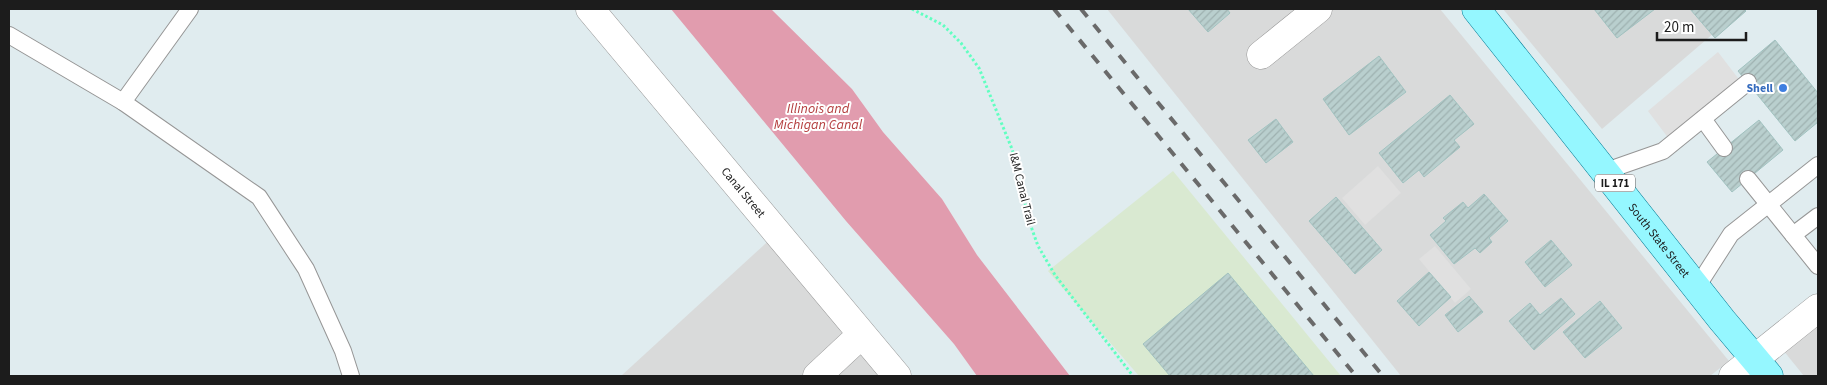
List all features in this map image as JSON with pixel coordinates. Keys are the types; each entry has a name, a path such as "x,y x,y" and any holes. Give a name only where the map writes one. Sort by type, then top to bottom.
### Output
{"main road":[{"name":"South State Street","path":"1476,9 1762,367"}],"street":[{"name":"Canal Street","path":"590,9 897,376"},
{"path":"1262,55 1318,9"},
{"path":"1733,376 1762,367 1818,308"},
{"path":"816,376 861,335"}],"lane":[{"path":"123,102 190,9"},
{"path":"9,35 123,102 259,197 306,269 344,351 351,376"},
{"path":"1606,171 1663,151 1748,82"},
{"path":"1703,119 1724,148"},
{"path":"1697,287 1731,234 1818,166"},
{"path":"1748,179 1818,266"},
{"path":"1793,235 1818,216"}],"path":[{"name":"I&M Canal Trail","path":"912,9 943,25 961,43 980,68 1012,149 1028,218 1038,246 1055,275 1133,376"}],"shaded area":[{"path":"1107,9 1440,9 1729,361 1710,376 1401,376"},
{"path":"1503,9 1742,9 1602,129"},
{"path":"1718,52 1744,86 1672,143 1648,111"},
{"path":"1378,166 1401,193 1365,225 1342,198"},
{"path":"1173,171 1341,376 1139,376 1048,271"},
{"path":"777,233 895,376 621,376"},
{"path":"1435,246 1471,289 1455,303 1419,259"},
{"path":"1818,321 1818,376 1804,376 1783,350"}],"water":[{"name":"Illinois and Michigan Canal","path":"671,9 771,9 852,89 883,132 942,199 977,255 1070,376 977,376 954,344 846,221"}],"building":[{"path":"1188,9 1227,9 1230,13 1208,32"},
{"path":"1594,9 1655,9 1617,38"},
{"path":"1690,9 1744,9 1746,11 1715,38"},
{"name":"Shell","path":"1775,40 1818,93 1818,122 1795,141 1738,71"},
{"path":"1379,56 1406,92 1349,135 1323,99"},
{"path":"1450,95 1474,124 1454,140 1460,147 1424,177 1419,170 1403,183 1379,153"},
{"path":"1276,119 1293,142 1266,163 1248,140"},
{"name":"Shell","path":"1759,120 1783,150 1732,192 1707,162"},
{"path":"1484,194 1508,221 1489,238 1492,242 1480,253 1475,248 1454,264 1430,235 1446,221 1443,218 1463,202 1468,208"},
{"path":"1336,197 1382,250 1355,274 1309,221"},
{"path":"1551,240 1572,265 1545,287 1525,262"},
{"path":"1429,272 1451,297 1419,326 1397,301"},
{"path":"1228,273 1314,376 1170,376 1143,344"},
{"path":"1469,296 1483,312 1458,332 1445,315"},
{"path":"1561,298 1575,314 1534,350 1509,321 1530,303 1540,315"},
{"path":"1600,301 1622,328 1585,358 1563,332"}],"railway":[{"path":"1054,9 1356,376"},
{"path":"1081,9 1383,376"}],"place":[{"name":"Shell","path":"1783,88"}]}
